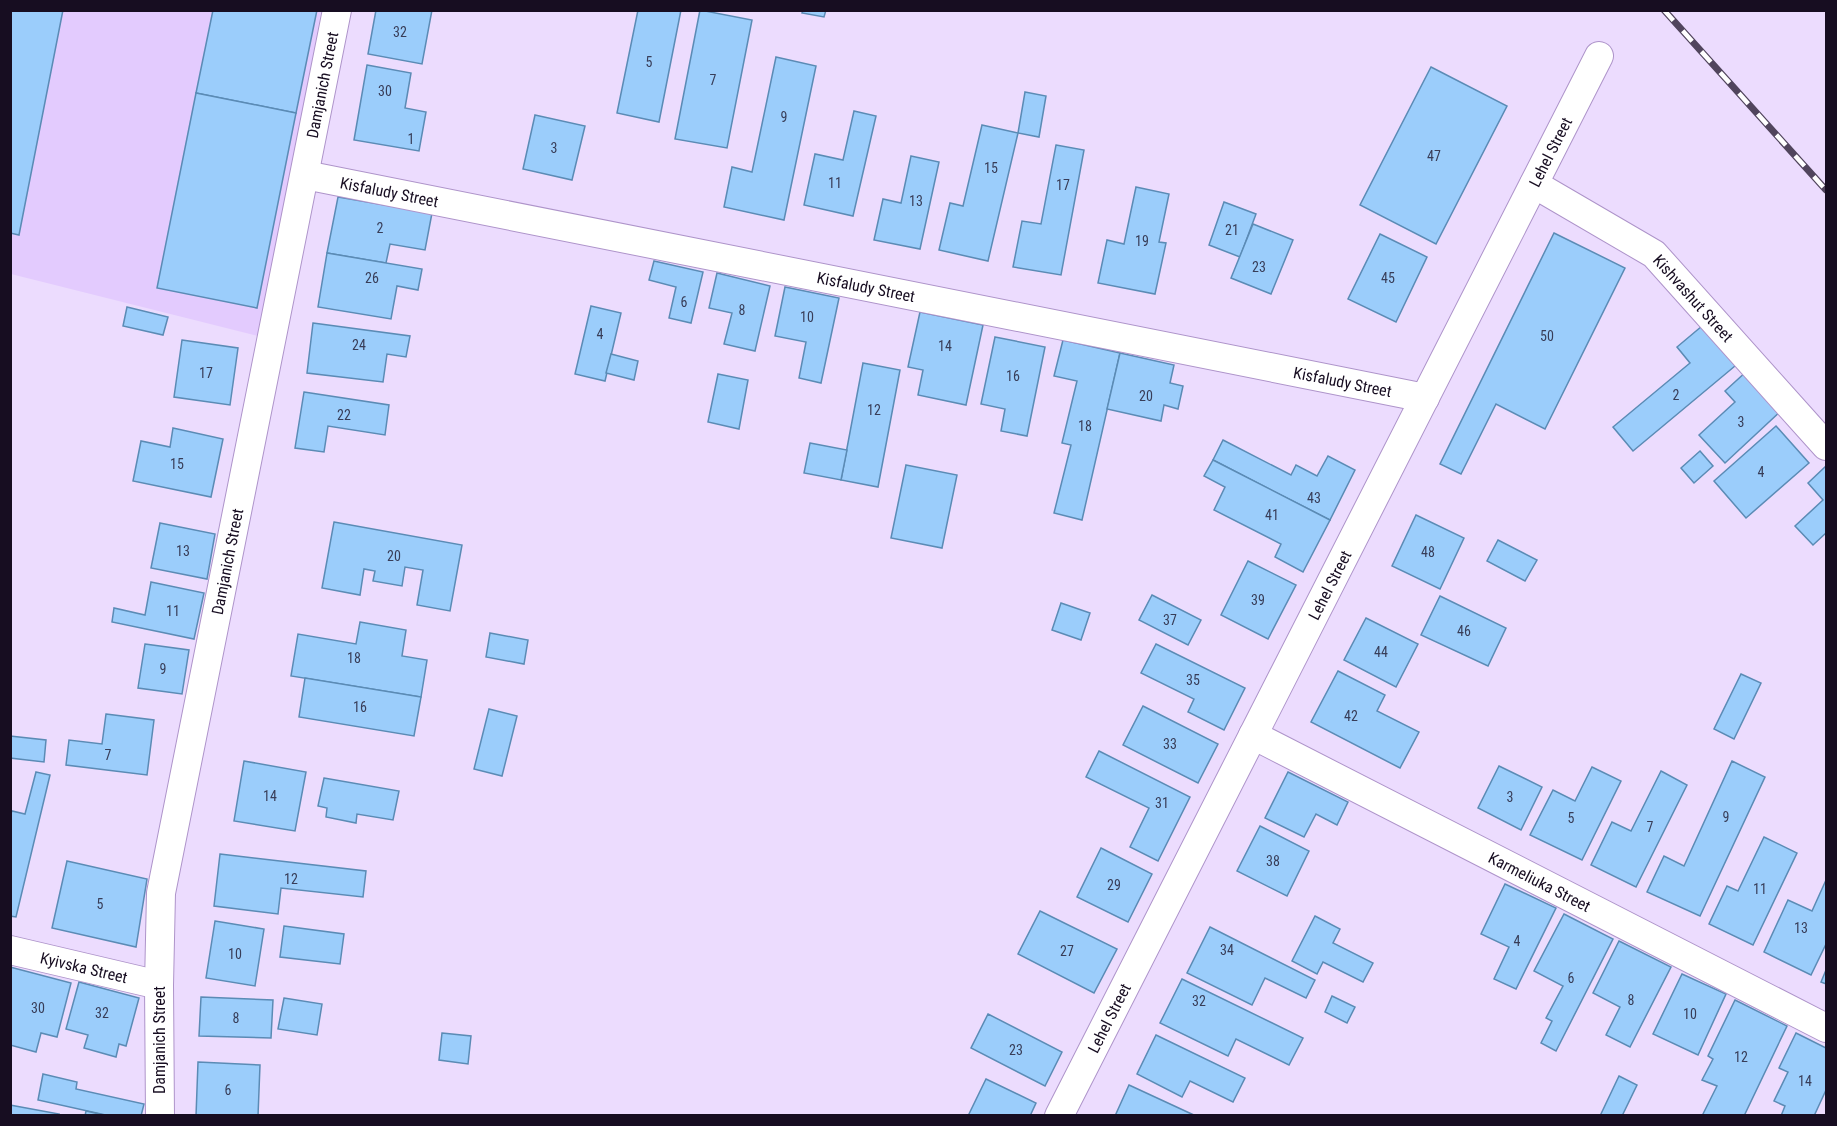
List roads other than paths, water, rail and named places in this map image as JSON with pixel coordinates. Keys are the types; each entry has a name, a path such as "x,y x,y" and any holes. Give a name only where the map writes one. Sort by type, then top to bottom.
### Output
{"street":[{"name":"Damjanich Street","path":"160,1116 161,893 337,10"},
{"name":"Lehel Street","path":"1059,1116 1599,56"},
{"name":"Kisfaludy Street","path":"305,175 1425,398"},
{"name":"Kishvashut Street","path":"1534,184 1654,254 1827,446"},
{"name":"Karmeliuka Street","path":"1253,735 1827,1028"},
{"name":"Kyivska Street","path":"10,950 159,985"}],"railway":[{"path":"1664,10 1826,190"}]}
